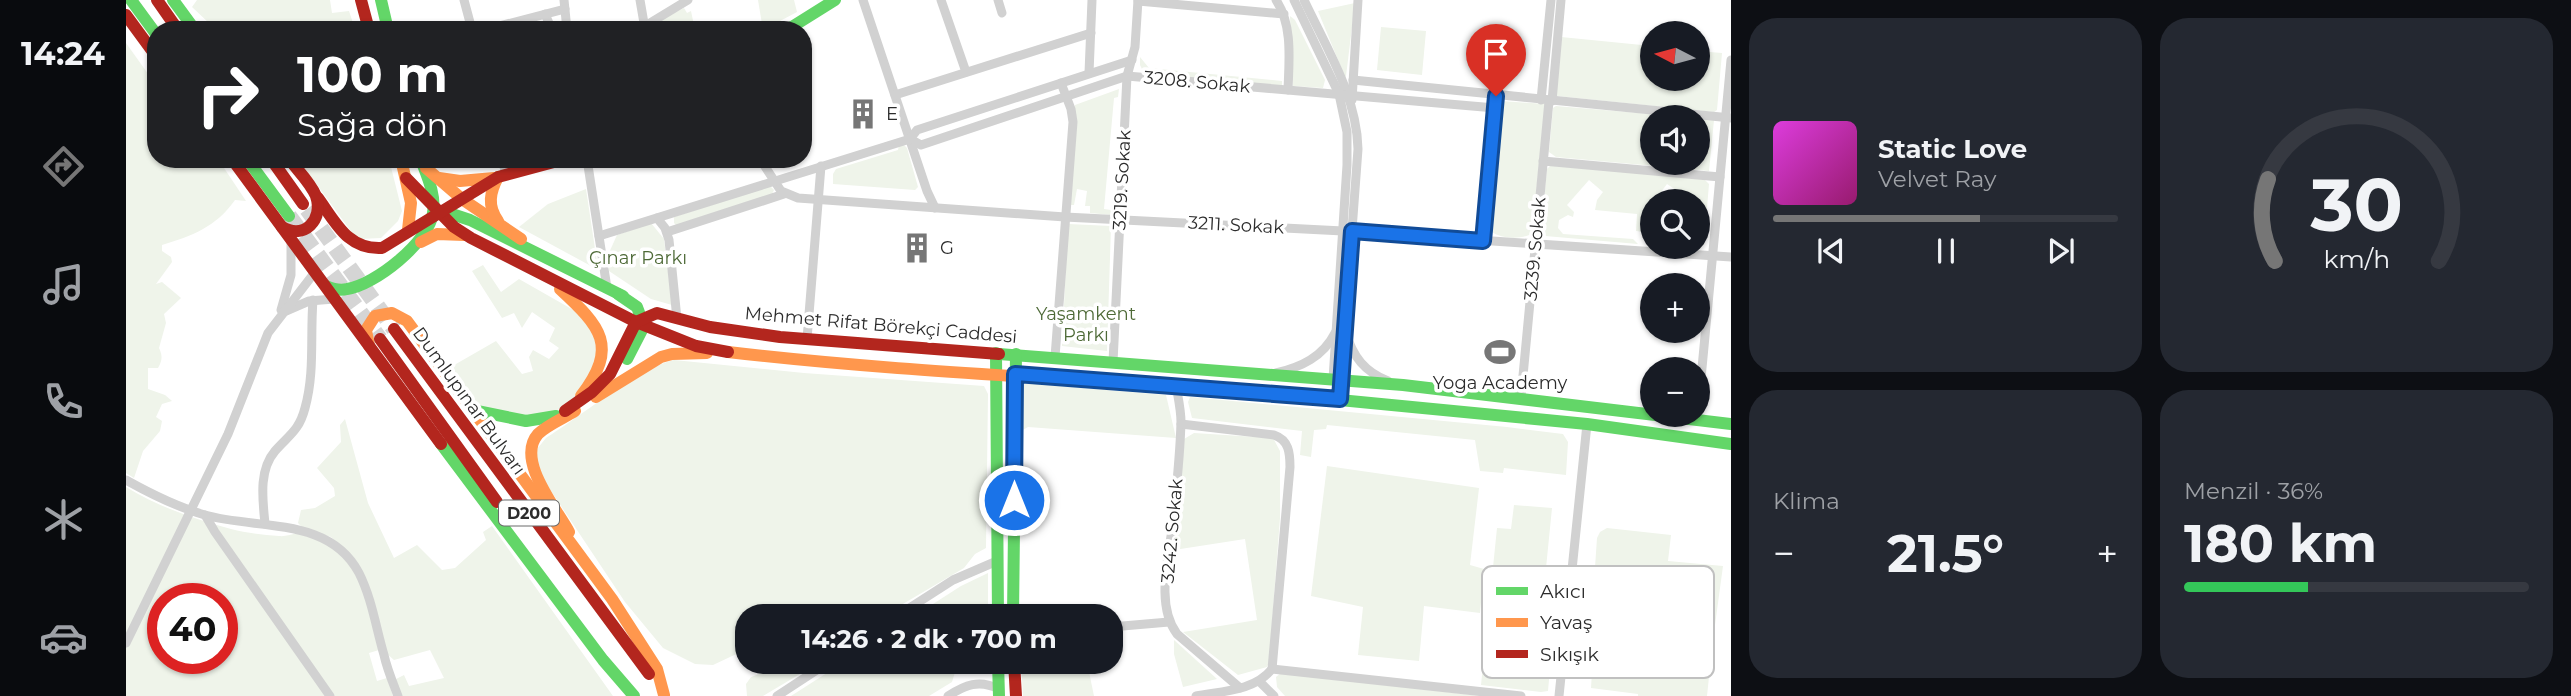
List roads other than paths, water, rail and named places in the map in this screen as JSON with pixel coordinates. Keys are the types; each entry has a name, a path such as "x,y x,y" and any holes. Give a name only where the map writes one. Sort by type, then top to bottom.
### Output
{"main road":[{"path":"131,0 147,22"},
{"path":"157,0 172,21"},
{"path":"173,0 188,21"},
{"path":"361,0 367,21"},
{"path":"381,0 386,21"},
{"path":"801,21 835,0"},
{"path":"126,15 147,44"},
{"path":"240,168 285,221"},
{"path":"253,168 290,232 310,227 318,215 315,195"},
{"path":"277,168 303,204"},
{"path":"296,168 347,238 358,247 367,249 382,248 502,176"},
{"path":"403,168 412,208 408,230"},
{"path":"424,168 440,211"},
{"name":"Mehmet Rifat Börekçi Caddesi","path":"428,168 435,177 537,251"},
{"path":"435,177 460,181 502,176 532,168"},
{"path":"502,176 490,203 493,216 503,226"},
{"path":"406,178 471,238 641,322 696,346 823,363 1336,398 1587,425 1731,444"},
{"path":"418,243 440,211"},
{"name":"Mehmet Rifat Börekçi Caddesi","path":"440,211 470,220 537,251 657,313 738,332 1338,379 1521,397 1640,413"},
{"name":"Dumlupınar Bulvarı","path":"285,221 291,240 334,299 375,343 635,696"},
{"path":"323,284 338,291 352,290 418,243 437,234 471,238"},
{"path":"544,275 589,315 602,343 602,355 596,374 583,394 561,413"},
{"path":"596,397 641,337 637,307 613,291"},
{"path":"375,343 366,341 366,330 372,318 384,312 400,315 407,321 612,599 657,669 664,696"},
{"path":"472,410 489,415 549,420 594,392 611,374 641,322 657,313"},
{"name":"Dumlupınar Bulvarı","path":"394,329 664,696"},
{"path":"996,352 998,604"},
{"path":"575,549 565,523 536,476 531,455 538,434 653,362 672,354 746,354"},
{"path":"1013,604 1016,354"},
{"path":"1336,398 1338,379"},
{"path":"1587,425 1588,406"},
{"name":"Mehmet Rifat Börekçi Caddesi","path":"1710,422 1731,424"},
{"path":"998,674 999,693 1016,693 1015,674"}],"street":[{"path":"464,0 470,21"},
{"path":"640,0 644,21"},
{"path":"656,21 688,0"},
{"path":"863,0 935,208"},
{"path":"941,0 966,72"},
{"path":"998,0 1002,13"},
{"path":"1089,73 1092,0"},
{"path":"1276,0 1284,14 1289,43 1288,90"},
{"path":"1294,0 1348,97"},
{"path":"1304,0 1348,97 1358,149 1347,231"},
{"path":"1338,379 1347,231 1348,145 1345,120 1353,80 1358,0"},
{"name":"3239. Sokak","path":"1521,397 1543,161 1551,0"},
{"name":"3239. Sokak","path":"1547,101 1561,0"},
{"path":"1138,1 1284,14"},
{"name":"3219. Sokak","path":"1113,362 1127,76 1136,47 1138,1"},
{"path":"518,21 545,14 565,4"},
{"path":"545,14 548,21"},
{"path":"895,95 1091,33"},
{"name":"3208. Sokak","path":"599,236 910,139 917,130 1132,60"},
{"path":"1704,357 1720,177 1728,134 1731,60"},
{"name":"3208. Sokak","path":"910,139 920,145 1127,76 1494,108"},
{"path":"1353,80 1728,118"},
{"path":"1055,357 1073,122 1061,83"},
{"path":"1483,241 1496,96"},
{"path":"1543,161 1720,177"},
{"path":"807,338 821,166"},
{"path":"502,168 502,176"},
{"path":"588,168 599,236 613,291"},
{"path":"667,232 784,194 766,168"},
{"name":"3211. Sokak","path":"784,194 819,200 1065,217 1347,231 1731,257"},
{"path":"657,218 667,232 677,319"},
{"path":"279,316 291,275 291,240"},
{"path":"126,643 229,434 263,343 279,316 315,272"},
{"path":"279,316 313,300 334,299"},
{"path":"265,524 265,467 274,452 297,429 310,387 313,365 313,300"},
{"path":"1263,374 1290,369 1317,356 1341,328"},
{"path":"1341,328 1353,352 1369,372 1403,385"},
{"name":"3242. Sokak","path":"1169,622 1166,602 1167,553 1172,530 1181,424 1176,385"},
{"path":"1181,424 1283,438 1287,445 1290,467 1272,669 1259,681 1240,688 1196,696"},
{"path":"1572,566 1587,425"},
{"path":"126,480 155,496 205,515 308,532 345,552 359,573 372,605 384,659 398,696"},
{"path":"205,515 330,696"},
{"path":"916,604 953,580 997,561"},
{"path":"1123,626 1169,622 1177,634 1240,688"},
{"path":"1272,669 1521,696"},
{"path":"777,696 811,674"},
{"path":"1559,696 1561,678"},
{"path":"1259,681 1274,696"},
{"path":"948,696 973,684 989,684 999,693"}],"tunnel":[{"path":"307,209 394,329"},
{"path":"289,216 380,339"}],"place":[{"name":"E","path":"863,114"},
{"name":"G","path":"917,248"},
{"name":"Yoga Academy","path":"1500,352"}],"park label":[{"name":"Çınar Parkı","path":"638,258"},
{"name":"Yaşamkent Parkı","path":"1086,324"}]}
